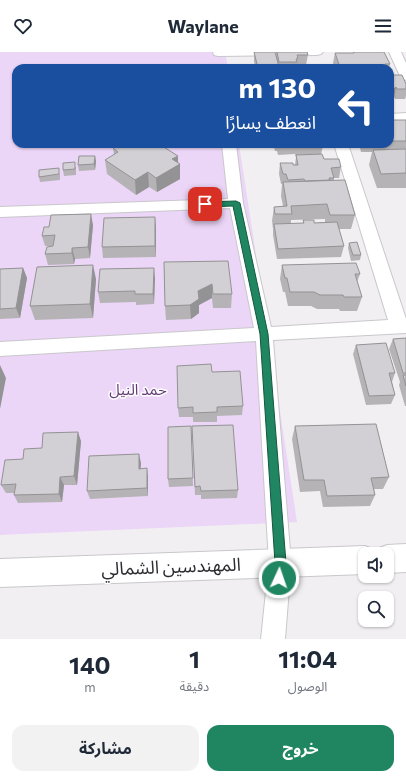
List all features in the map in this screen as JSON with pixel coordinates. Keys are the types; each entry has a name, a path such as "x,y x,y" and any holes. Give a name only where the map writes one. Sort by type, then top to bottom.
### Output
{"main road":[{"path":"394,559 406,558"},
{"name":"المهندسين الشمالي","path":"0,573 358,560"}],"street":[{"path":"395,52 406,76"},
{"path":"219,64 218,53 315,56"},
{"path":"394,118 406,117"},
{"path":"229,148 236,203 264,334 280,563 273,639"},
{"path":"0,349 403,326 342,148"},
{"path":"0,212 236,203"}],"green space":[{"name":"حمد النيل","path":"0,52 225,52 227,64 12,64 12,148 240,148 297,522 0,535"}],"building":[{"path":"254,52 275,52 278,64 257,64"},
{"path":"277,52 307,52 308,55 297,55 297,62 279,62"},
{"path":"384,52 390,64 339,64 335,53"},
{"path":"394,75 402,75 406,84 406,89 397,89 396,87 394,89"},
{"path":"394,120 406,120 406,141 394,141"},
{"path":"113,148 165,148 178,156 172,159 180,164 156,178 148,172 135,180 105,160 118,152"},
{"path":"406,149 406,173 381,174 373,150"},
{"path":"322,154 324,159 339,159 341,167 331,168 334,178 329,178 330,180 288,180 286,174 283,174 280,163 293,163 293,165 298,165 296,155"},
{"path":"79,156 95,156 94,164 78,165"},
{"path":"75,162 75,169 63,170 63,163"},
{"path":"59,168 59,174 39,177 39,170"},
{"path":"345,180 355,215 330,215 327,204 291,206 292,214 275,214 274,207 287,206 283,182"},
{"path":"91,214 88,247 72,248 72,253 45,254 47,247 53,246 55,235 42,236 44,227 49,227 51,215"},
{"path":"155,217 155,246 102,247 104,218"},
{"path":"303,220 314,220 314,223 337,222 344,246 278,249 274,224 304,223"},
{"path":"357,242 361,255 353,255 349,243"},
{"path":"228,261 232,294 213,294 212,284 198,291 199,299 190,305 165,306 164,262"},
{"path":"356,263 360,274 355,274 362,297 320,295 314,292 290,292 282,265"},
{"path":"93,265 90,304 30,306 37,267"},
{"path":"23,268 16,308 0,309 0,269"},
{"path":"154,268 153,294 135,294 135,291 98,292 100,269"},
{"path":"406,338 406,373 403,373 393,339"},
{"path":"386,343 395,373 389,373 395,395 369,396 356,345"},
{"path":"211,364 212,372 240,371 243,406 217,407 217,412 193,413 193,407 178,408 177,366"},
{"path":"403,375 406,375 406,386"},
{"path":"376,424 389,477 371,478 375,495 327,496 324,480 304,480 295,426"},
{"path":"233,425 238,490 201,491 200,486 195,487 192,426"},
{"path":"191,426 193,478 168,479 168,427"},
{"path":"78,432 74,476 60,477 59,494 14,495 16,484 1,485 5,460 23,459 24,449 42,448 43,433"},
{"path":"139,454 139,469 147,468 147,488 87,491 89,456"}],"route":[{"path":"205,204 236,203 264,334 280,563 279,578"}]}
